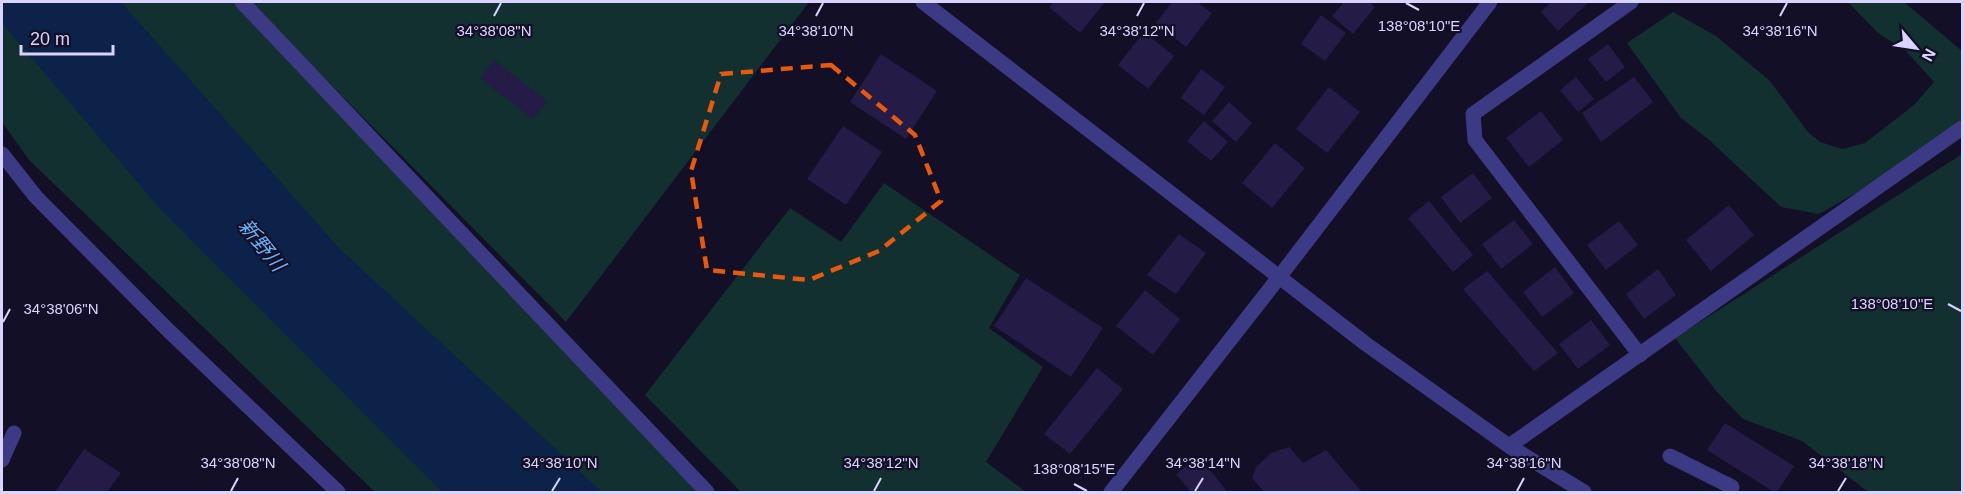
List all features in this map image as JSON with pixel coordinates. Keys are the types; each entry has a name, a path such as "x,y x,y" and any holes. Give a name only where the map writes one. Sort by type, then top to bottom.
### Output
{"street":[{"path":"242,2 707,492"},
{"path":"923,2 1366,344 1509,446 1584,492"},
{"path":"1111,492 1490,2"},
{"path":"1631,2 1473,114 1475,140 1640,355"},
{"path":"1509,446 1962,128"},
{"path":"2,154 36,197 169,331 338,492"},
{"path":"2,460 14,433"},
{"path":"1670,456 1734,490"}],"highlighted area":[{"path":"831,65 915,135 941,201 879,251 809,280 707,270 691,171 721,74"}],"green space":[{"path":"2,2 243,2 698,492 375,492 29,160 2,122"},
{"path":"249,2 809,2 566,322"},
{"path":"1848,2 1904,2 1962,51 1962,119 1937,140 1856,193 1819,214 1781,207 1708,139 1681,118 1627,43 1673,12 1716,36 1770,81 1808,132 1820,142 1842,149 1865,143 1914,105 1934,82 1906,51 1878,33"},
{"path":"1962,154 1962,492 1868,492 1802,441 1743,419 1717,392 1675,338"},
{"path":"884,183 1020,275 989,328 1043,367 986,462 1026,492 741,492 645,395 790,208 841,242"}],"water":[{"name":"新野川","path":"2,2 121,2 339,248 602,492 442,492 161,210 2,23"}],"building":[{"path":"1054,2 1105,2 1080,33 1049,7"},
{"path":"1172,2 1197,2 1212,13 1186,47 1156,23"},
{"path":"1344,2 1369,2 1375,7 1353,34 1332,16"},
{"path":"1551,2 1589,2 1558,31 1541,12"},
{"path":"1321,15 1346,33 1325,61 1301,44"},
{"path":"1144,32 1174,56 1148,89 1118,65"},
{"path":"1608,44 1625,67 1606,82 1588,59"},
{"path":"881,54 937,91 906,139 850,102"},
{"path":"494,60 547,101 533,119 480,78"},
{"path":"1201,69 1225,87 1204,115 1181,98"},
{"path":"1576,77 1594,99 1578,112 1560,90"},
{"path":"1634,77 1653,102 1601,142 1582,113"},
{"path":"1329,87 1360,112 1327,153 1296,129"},
{"path":"1229,102 1252,123 1236,142 1212,121"},
{"path":"1541,111 1563,140 1529,167 1506,138"},
{"path":"1204,121 1228,142 1211,161 1187,141"},
{"path":"843,126 882,152 846,205 807,179"},
{"path":"1275,143 1305,168 1272,208 1242,183"},
{"path":"1473,173 1492,198 1460,223 1441,197"},
{"path":"1429,201 1473,255 1453,272 1408,218"},
{"path":"1729,205 1754,235 1711,271 1686,240"},
{"path":"1514,220 1533,244 1501,269 1482,244"},
{"path":"1619,221 1638,245 1606,270 1587,245"},
{"path":"1179,234 1206,253 1176,294 1147,275"},
{"path":"1555,267 1574,293 1542,317 1523,292"},
{"path":"1658,269 1676,295 1644,319 1626,294"},
{"path":"1487,271 1558,353 1534,371 1463,289"},
{"path":"1026,278 1103,328 1071,377 994,326"},
{"path":"1145,290 1180,319 1153,355 1116,326"},
{"path":"1591,320 1610,345 1578,369 1559,344"},
{"path":"1097,368 1123,389 1070,454 1044,434"},
{"path":"1725,423 1794,466 1777,492 1707,450"},
{"path":"1289,447 1303,463 1326,450 1362,492 1264,492 1252,478 1256,467 1271,453"},
{"path":"84,449 121,473 107,492 55,492"},
{"path":"1199,456 1226,490 1224,492 1191,492 1176,474"}]}
